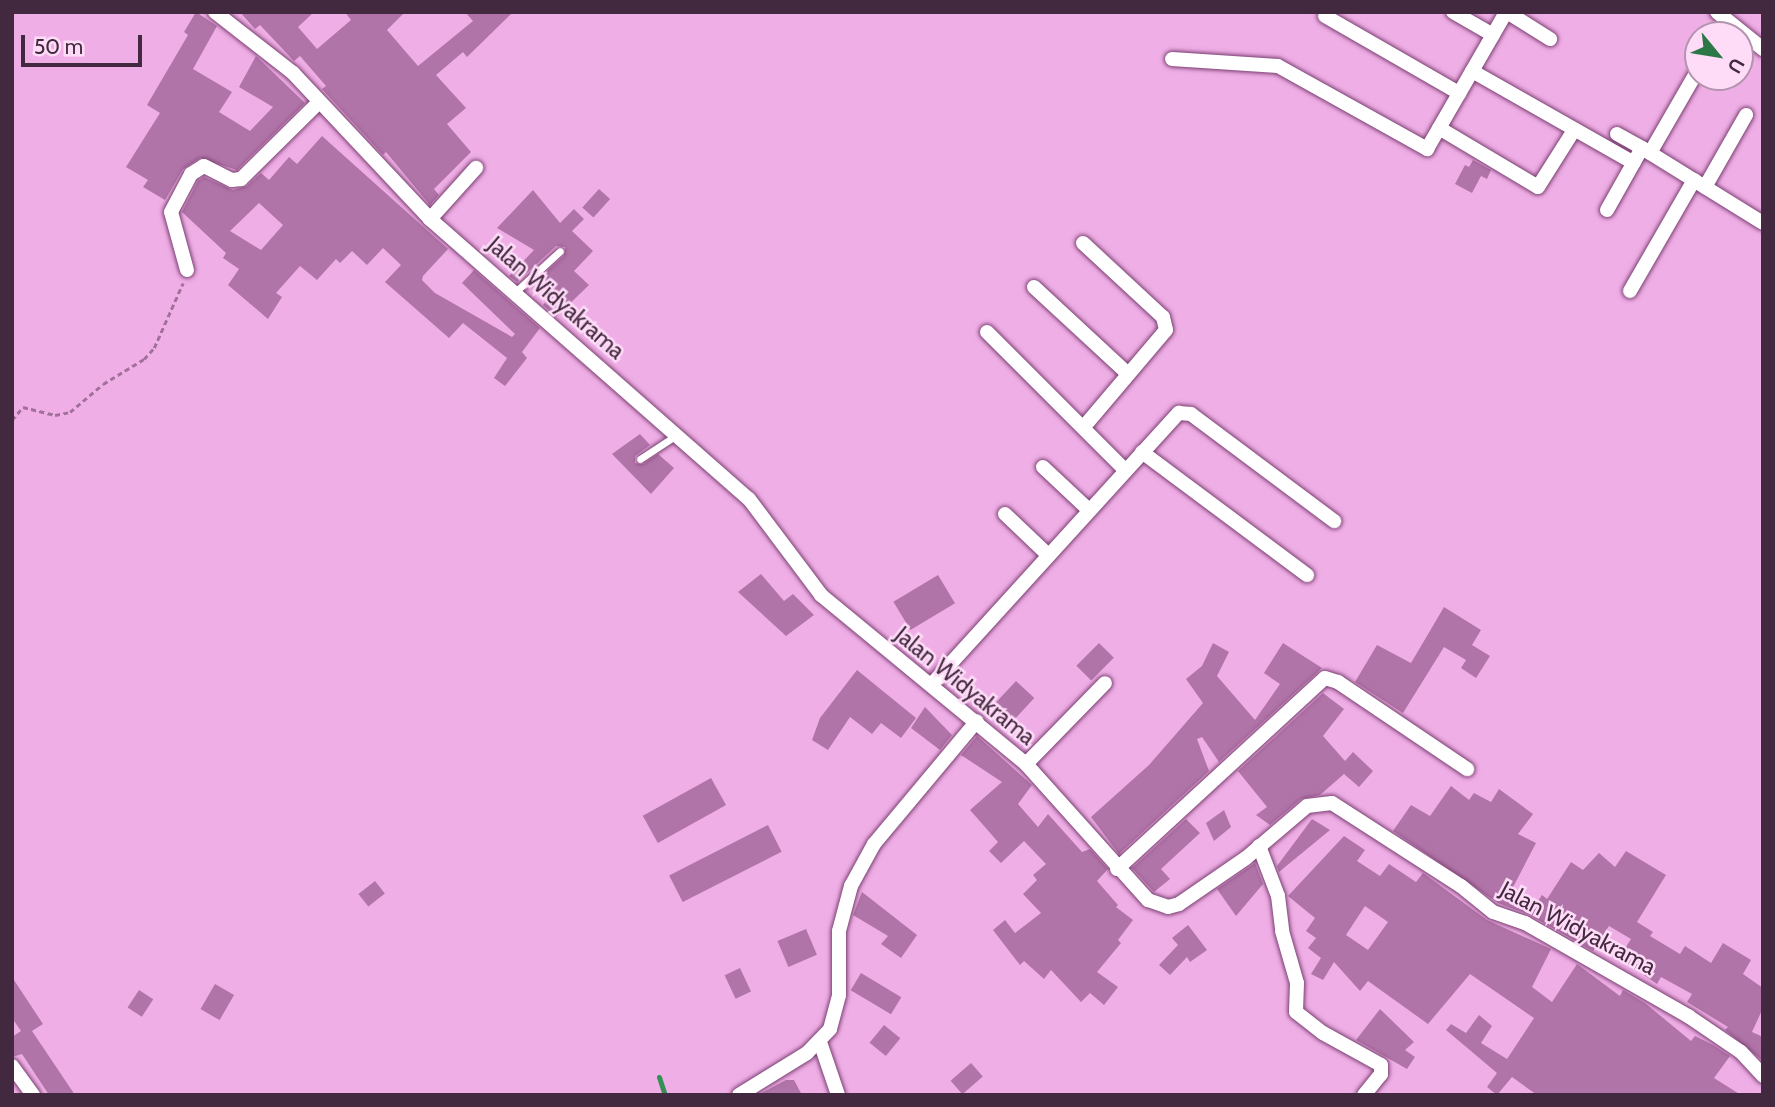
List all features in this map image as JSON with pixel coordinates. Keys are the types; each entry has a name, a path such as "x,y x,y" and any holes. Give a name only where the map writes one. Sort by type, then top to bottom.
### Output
{"street":[{"name":"Jalan Widyakrama","path":"215,12 293,73 318,103 430,219 749,499 821,595 1026,764 1140,895 1168,907 1200,890 1307,806 1332,803 1461,886 1493,912 1525,923 1688,1016 1741,1052 1763,1076"},
{"path":"1453,12 1493,35"},
{"path":"1172,59 1278,66 1427,149 1507,12 1550,38"},
{"path":"1717,12 1763,49"},
{"path":"1325,16 1459,93"},
{"path":"1472,71 1634,163"},
{"path":"1607,210 1634,163 1646,151 1685,91"},
{"path":"187,270 171,212 191,174 204,166 232,180 241,179 318,103"},
{"path":"1630,291 1746,116"},
{"path":"1439,128 1538,187 1574,130"},
{"path":"1617,134 1763,223"},
{"path":"430,219 476,167"},
{"path":"1083,243 1166,323 1166,330 1083,428"},
{"path":"1034,287 1128,374"},
{"path":"987,332 1125,470"},
{"path":"932,684 1173,417 1185,412 1334,521"},
{"path":"1142,452 1307,575"},
{"path":"1043,467 1089,510"},
{"path":"1005,514 1048,555"},
{"path":"1117,869 1325,678 1338,682 1467,769"},
{"path":"1026,764 1105,683"},
{"path":"739,1095 820,1042 837,1012 839,931 861,865 977,721"},
{"path":"1259,846 1278,896 1282,931 1297,984 1296,1012 1323,1033 1381,1065 1381,1074 1364,1095"},
{"path":"820,1042 838,1095"},
{"path":"12,1066 33,1095"}],"lane":[{"path":"514,293 561,251"},
{"path":"640,459 678,434"}],"path":[{"path":"12,420 23,407 55,415 71,412 150,354 187,270"}],"building":[{"path":"196,12 217,26 193,69 232,92 219,112 250,131 273,107 239,87 256,56 305,103 237,170 200,158 183,169 165,200 143,187 148,180 126,167 160,113 147,105 188,35 184,32"},
{"path":"240,12 314,12 298,27 317,49 351,20 345,12 405,12 387,30 418,66 473,21 465,12 513,12 467,57 463,52 436,75 466,108 447,124 471,152 434,189 439,195 430,205 386,152 383,155 322,89 326,86 300,56 294,61 260,25 255,29"},
{"path":"322,136 448,249 423,276 422,280 435,293 512,337 515,334 462,283 474,270 540,328 522,352 527,358 505,386 494,378 507,358 463,323 449,338 385,282 401,265 383,248 367,265 352,251 340,263 336,259 317,280 300,266 276,293 282,297 268,319 228,285 239,269 223,258 226,253 182,212 198,181 204,177 233,190 247,186 261,173 269,180 289,157 297,164","holes":["259,203 283,225 261,250 230,231"]},
{"path":"1473,160 1491,170 1487,179 1481,176 1472,193 1455,184 1465,165 1469,167"},
{"path":"599,189 610,199 593,218 582,208"},
{"path":"533,190 560,223 574,209 584,219 572,231 593,251 574,271 589,285 556,317 543,305 552,295 537,280 564,256 565,247 556,246 517,282 509,276 534,250 497,228"},
{"path":"640,434 650,445 635,456 635,463 643,464 658,454 674,468 651,494 612,454"},
{"path":"761,574 784,601 793,594 814,615 786,636 738,592"},
{"path":"938,575 955,603 910,630 893,602"},
{"path":"1444,607 1481,630 1472,645 1490,656 1476,678 1461,668 1466,660 1444,647 1403,713 1355,682 1377,645 1411,663"},
{"path":"1099,643 1114,658 1091,680 1076,666"},
{"path":"1213,643 1229,652 1217,676 1255,720 1280,684 1264,673 1283,643 1322,668 1219,762 1202,737 1197,739 1209,771 1119,854 1091,817 1149,765 1203,703 1186,679 1202,666"},
{"path":"857,670 916,718 901,738 881,723 872,734 850,717 828,750 812,740 820,718"},
{"path":"1016,681 1034,698 1010,724 991,707"},
{"path":"1323,693 1344,709 1323,736 1345,761 1353,752 1373,771 1359,787 1344,774 1320,795 1301,799 1270,825 1256,815 1267,807 1238,771"},
{"path":"925,707 952,735 940,750 911,728"},
{"path":"977,736 1032,785 1018,804 1038,827 1048,814 1082,852 1090,849 1108,869 1097,881 1118,905 1116,907 1133,920 1118,940 1121,943 1097,972 1118,987 1104,1005 1090,993 1081,1002 1051,970 1044,979 1024,961 1020,965 993,930 1005,920 1015,933 1041,913 1023,894 1037,880 1033,875 1046,864 1024,841 1001,863 989,851 998,842 970,810 1002,782 961,755"},
{"path":"711,778 726,805 658,843 643,816"},
{"path":"1451,786 1469,800 1474,793 1491,802 1499,789 1533,814 1518,834 1536,843 1509,895 1533,909 1542,895 1547,899 1571,862 1583,870 1599,853 1615,867 1626,851 1666,875 1637,922 1653,932 1650,936 1680,954 1685,946 1711,963 1723,943 1751,960 1743,974 1763,988 1763,1008 1752,1032 1763,1037 1763,1061 1725,1030 1728,1027 1687,1002 1692,994 1661,977 1657,984 1619,958 1631,939 1609,926 1593,951 1530,915 1498,903 1393,831 1411,805 1430,816"},
{"path":"1224,810 1231,827 1214,841 1206,823"},
{"path":"1186,819 1200,833 1161,869 1170,879 1154,892 1132,868"},
{"path":"1312,819 1330,830 1279,872 1277,866"},
{"path":"768,825 782,852 683,902 669,875"},
{"path":"1344,836 1365,850 1357,861 1380,876 1389,864 1416,882 1423,873 1487,920 1551,949 1532,987 1552,1002 1577,964 1620,996 1623,990 1645,1003 1691,1041 1695,1036 1730,1056 1714,1078 1741,1095 1537,1095 1512,1077 1497,1095 1487,1087 1497,1073 1446,1030 1451,1024 1466,1033 1479,1015 1492,1026 1481,1043 1507,1059 1534,1018 1470,974 1428,1024 1368,981 1360,991 1334,962 1323,980 1311,974 1321,958 1308,948 1316,938 1306,931 1315,918 1288,896","holes":["1365,906 1388,922 1368,950 1346,935"]},
{"path":"1255,863 1263,884 1236,916 1217,889"},
{"path":"375,881 385,894 368,907 358,894"},
{"path":"862,892 917,935 901,958 881,944 888,936 853,915"},
{"path":"1188,925 1207,950 1190,962 1187,957 1170,975 1159,965 1178,945 1172,938"},
{"path":"806,929 817,955 788,967 777,941"},
{"path":"740,968 751,992 736,999 725,975"},
{"path":"861,973 901,997 891,1014 851,990"},
{"path":"12,977 43,1024 32,1031 75,1095 49,1095 22,1054 12,1057 12,1037 21,1031 12,1018"},
{"path":"215,984 234,995 220,1020 200,1009"},
{"path":"139,990 153,999 142,1017 128,1008"},
{"path":"1380,1009 1414,1042 1405,1050 1415,1057 1407,1069 1356,1040"},
{"path":"884,1025 900,1038 886,1056 870,1043"},
{"path":"971,1063 983,1077 962,1094 951,1081"},
{"path":"786,1080 794,1080 802,1095 758,1095"}],"waterway":[{"path":"659,1077 665,1095"}]}
